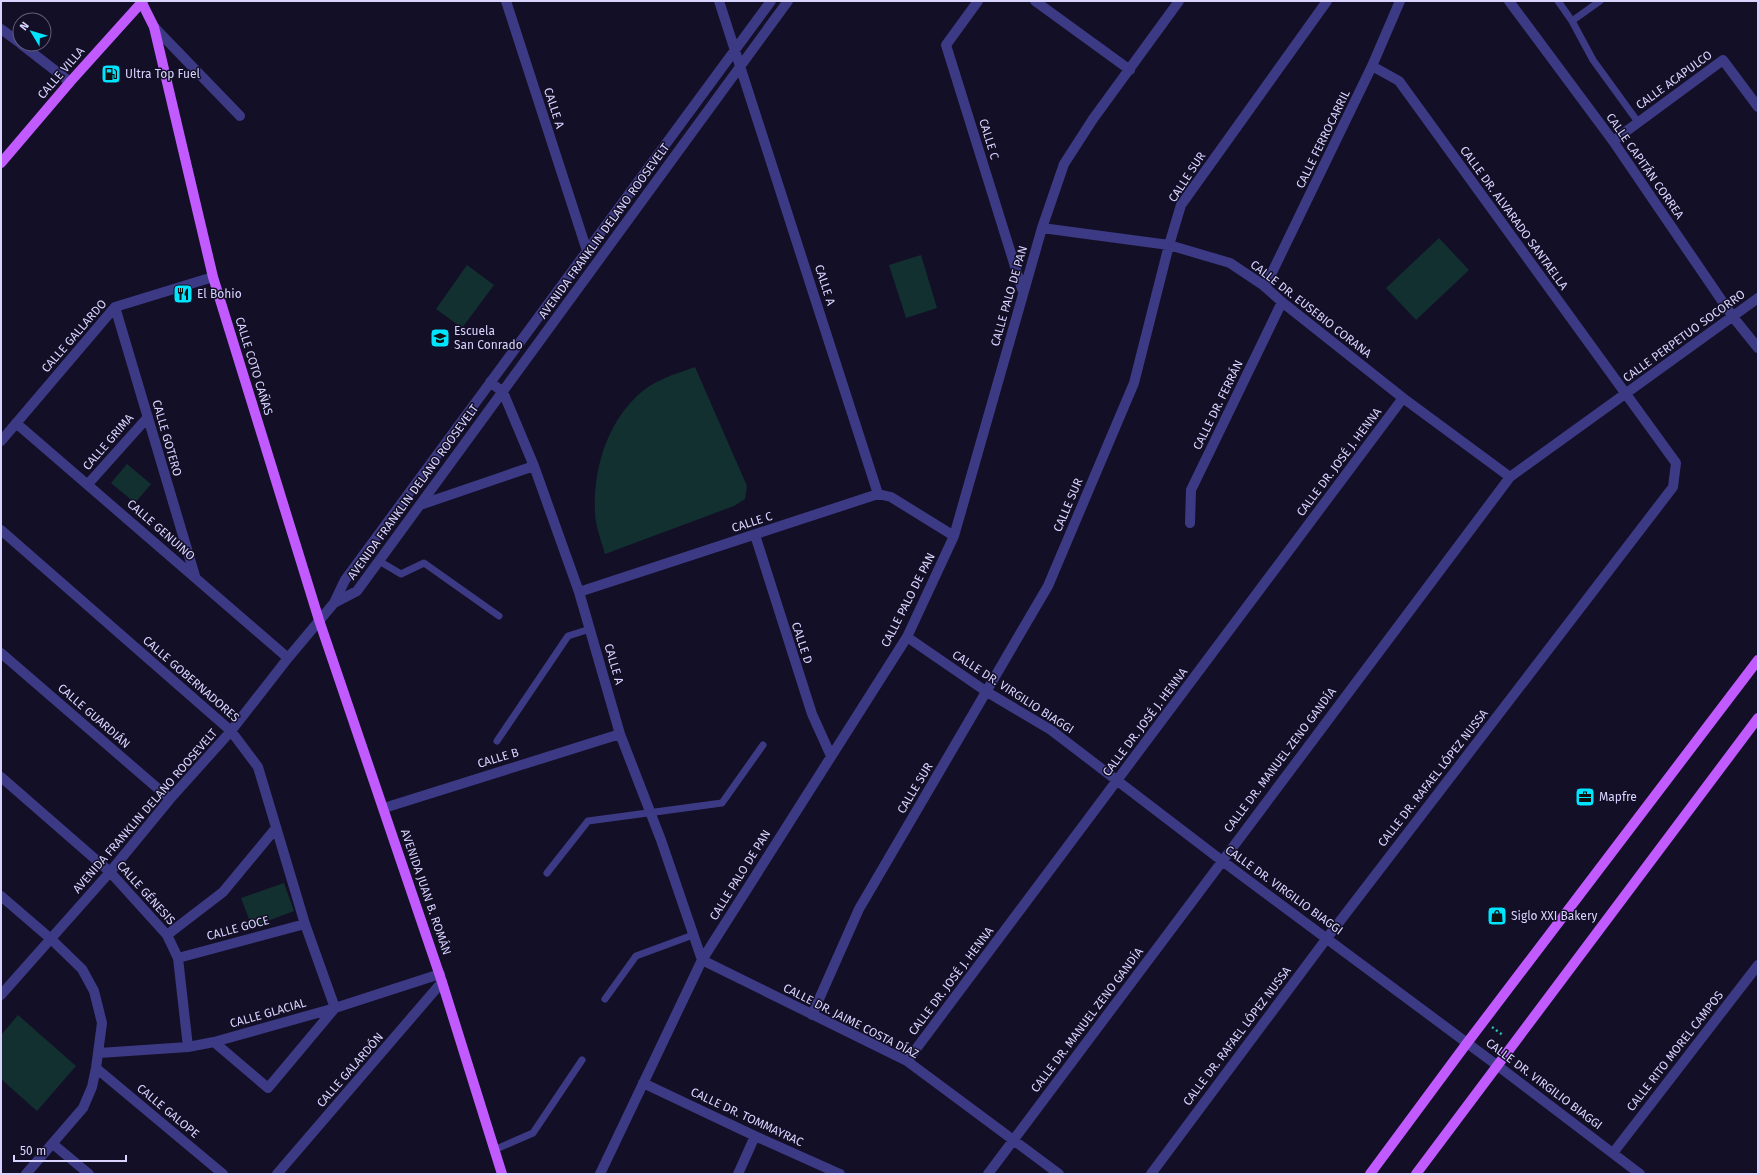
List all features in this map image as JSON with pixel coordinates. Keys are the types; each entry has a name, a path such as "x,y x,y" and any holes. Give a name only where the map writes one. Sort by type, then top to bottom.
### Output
{"main road":[{"name":"CALLE COTO CAÑAS","path":"142,1 154,27 212,277 319,620"},
{"name":"CALLE VILLA","path":"1,163 142,1"},
{"name":"AVENIDA JUAN B. ROMÁN","path":"319,620 441,978 502,1174"},
{"path":"1370,1174 1467,1043 1758,660"},
{"path":"1416,1174 1758,718"}],"street":[{"name":"CALLE A","path":"506,1 593,267"},
{"name":"CALLE A","path":"719,1 878,494"},
{"name":"AVENIDA FRANKLIN DELANO ROOSEVELT","path":"1,995 110,872 170,799 231,730 334,603 345,580 771,1"},
{"name":"AVENIDA FRANKLIN DELANO ROOSEVELT","path":"334,603 357,591 788,1"},
{"name":"CALLE C","path":"978,1 946,45 1023,292"},
{"path":"1035,1 1130,70"},
{"name":"CALLE PALO DE PAN","path":"600,1174 702,960 907,637 954,536 1023,292 1042,228 1064,164 1093,119 1179,1"},
{"name":"CALLE SUR","path":"812,1015 859,909 1048,586 1134,383 1169,244 1181,205 1327,1"},
{"name":"CALLE FERROCARRIL","path":"1265,287 1372,66 1400,1"},
{"name":"CALLE CAPITÁN CORREA","path":"1509,1 1613,141 1733,317 1758,348"},
{"path":"154,27 240,116"},
{"path":"1,29 12,37"},
{"path":"31,52 70,82"},
{"name":"CALLE ACAPULCO","path":"1613,141 1723,60 1758,107"},
{"name":"CALLE DR. ALVARADO SANTAELLA","path":"1372,66 1399,81 1626,395"},
{"name":"CALLE DR. EUSEBIO CORANA","path":"1042,228 1169,244 1230,263 1265,287 1403,398 1510,477"},
{"name":"CALLE GALLARDO","path":"1,440 115,307 212,277"},
{"name":"CALLE PERPETUO SOCORRO","path":"1626,395 1758,298"},
{"name":"CALLE DR. FERRÁN","path":"1190,523 1191,490 1282,302"},
{"name":"CALLE GOTERO","path":"115,307 194,576"},
{"name":"CALLE A","path":"490,382 503,392 534,466 579,592 620,734 651,814 702,960"},
{"name":"CALLE DR. MANUEL ZENO GANDÍA","path":"988,1174 1510,477 1626,395"},
{"name":"CALLE DR. RAFAEL LÓPEZ NUSSA","path":"1151,1174 1327,938 1673,487 1676,463 1626,395"},
{"name":"CALLE DR. JOSÉ J. HENNA","path":"907,1061 1403,398"},
{"name":"CALLE GRIMA","path":"88,484 148,416"},
{"name":"CALLE GENUINO","path":"16,423 288,658"},
{"path":"420,505 534,466"},
{"name":"CALLE C","path":"579,592 878,494"},
{"path":"878,494 891,497 954,536"},
{"name":"CALLE GOBERNADORES","path":"1,530 231,730 258,767 305,924 335,1008"},
{"name":"CALLE D","path":"755,535 812,714 831,756"},
{"name":"CALLE DR. VIRGILIO BIAGGI","path":"907,637 987,692 1051,730 1222,860 1613,1152 1640,1174"},
{"name":"CALLE GUARDIÁN","path":"1,653 170,799"},
{"name":"CALLE B","path":"384,808 620,734"},
{"name":"CALLE GÉNESIS","path":"1,778 110,872 167,935 178,958 188,1046"},
{"path":"167,935 223,892 276,828"},
{"path":"1,896 51,939 82,969 94,991 102,1022 99,1053 92,1087 83,1108 26,1174"},
{"name":"CALLE GOCE","path":"178,958 305,924"},
{"name":"CALLE DR. JAIME COSTA DÍAZ","path":"702,960 907,1061 1059,1174"},
{"name":"CALLE RITO MOREL CAMPOS","path":"1613,1152 1758,965"},
{"name":"CALLE GLACIAL","path":"99,1053 188,1046 214,1042 441,978"},
{"name":"CALLE GALARDÓN","path":"277,1174 441,978"},
{"path":"214,1042 268,1088 335,1008"},
{"name":"CALLE GALOPE","path":"96,1068 223,1174"},
{"name":"CALLE DR. TOMMAYRAC","path":"643,1083 840,1174"},
{"path":"738,1174 755,1136"},
{"path":"53,1144 88,1174"}],"lane":[{"path":"1558,1 1572,21 1593,60 1638,122"},
{"path":"1572,21 1600,1"},
{"path":"379,561 401,574 424,563 500,616"},
{"path":"497,741 568,636 590,629"},
{"path":"547,874 588,821 651,814 722,803 763,745"},
{"path":"605,999 636,956 693,935"},
{"path":"494,1150 533,1133 582,1060"}],"path":[{"path":"1484,1021 1515,1044"}],"green space":[{"path":"1439,238 1469,270 1416,320 1386,288"},
{"path":"921,255 937,308 906,318 889,265"},
{"path":"467,265 494,285 462,328 436,309"},
{"path":"695,367 747,486 745,499 734,506 605,554 596,522 595,496 599,465 609,435 626,409 642,391 656,382"},
{"path":"127,464 151,484 135,503 111,483"},
{"path":"284,883 294,911 252,927 241,898"},
{"path":"18,1015 76,1066 37,1111 1,1079 1,1035"}],"place":[{"name":"Ultra Top Fuel","path":"111,74"},
{"name":"El Bohio","path":"183,294"},
{"name":"Escuela San Conrado","path":"440,338"},
{"name":"Mapfre","path":"1585,797"},
{"name":"Siglo XXI Bakery","path":"1497,916"}]}
